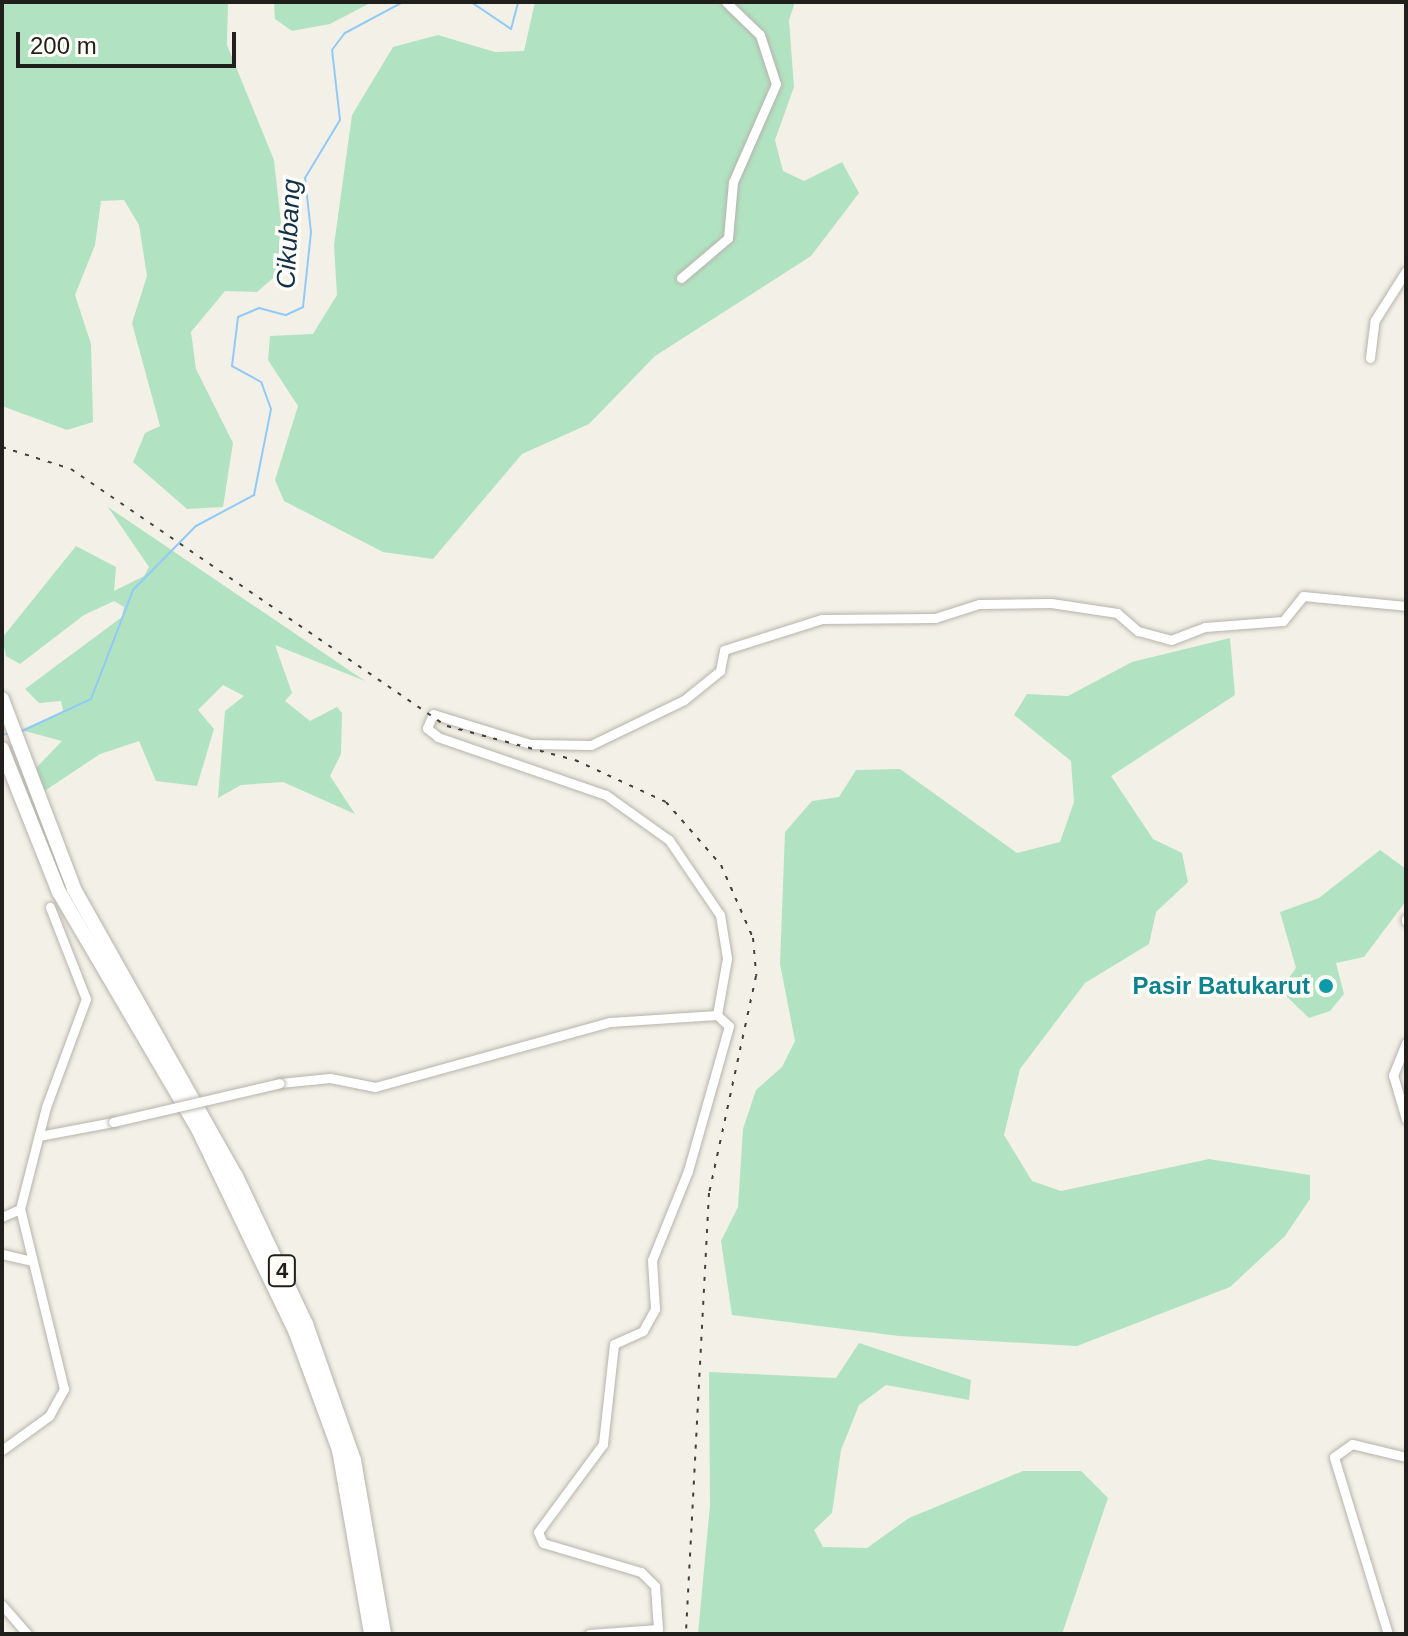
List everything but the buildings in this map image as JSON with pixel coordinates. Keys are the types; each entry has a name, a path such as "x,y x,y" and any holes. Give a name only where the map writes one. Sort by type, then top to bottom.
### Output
{"highway":[{"name":"4","path":"2,699 24,772 94,939 236,1176 306,1324 354,1460 384,1634"},
{"name":"4","path":"2,749 94,939 199,1131 296,1333 339,1450 371,1634"}],"street":[{"path":"681,278 728,238 733,182 776,84 760,35 726,2"},
{"path":"1370,358 1375,320 1406,271"},
{"path":"717,1015 727,958 720,915 669,840 606,795 438,737 427,728 433,714 530,744 585,746 684,700 720,671 724,650 829,618 935,618 979,604 1051,603 1117,613 1138,631 1171,640 1205,627 1283,621 1307,595 1406,606"},
{"path":"2,1450 49,1416 64,1389 29,1260 20,1209 39,1136 86,999 50,907"},
{"path":"39,1136 280,1083 330,1078 365,1089 592,1025 717,1015 729,1026 727,1037 688,1171 652,1260 655,1309 643,1331 614,1344 603,1444 538,1532 543,1543 641,1572 655,1586 658,1629 589,1634"},
{"path":"1406,1043 1393,1075 1406,1119"},
{"path":"2,1217 20,1209"},
{"path":"2,1254 29,1260"},
{"path":"1388,1634 1334,1457 1352,1444 1406,1457"},
{"path":"2,1605 27,1634"}],"green space":[{"path":"2,2 228,2 227,45 274,160 282,232 280,272 257,292 225,291 191,332 196,369 233,443 223,507 187,509 133,462 145,433 160,426 132,323 147,276 139,225 124,200 101,201 95,245 75,295 91,344 93,422 67,430 2,406"},
{"path":"274,2 372,2 330,24 292,31 275,19"},
{"path":"535,2 795,2 789,20 794,87 775,140 783,171 804,181 842,162 859,193 811,256 655,356 589,424 522,454 433,559 383,552 284,501 275,480 298,406 268,360 270,336 313,334 337,295 334,245 352,115 393,47 438,35 495,52 524,51"},
{"path":"108,507 365,681 275,645 292,693 285,701 310,721 337,707 342,713 341,754 330,776 355,814 283,782 241,785 218,798 225,711 244,696 223,685 198,710 214,729 197,786 156,781 139,741 100,754 46,790 33,786 33,771 62,741 21,730 63,711 61,701 39,703 25,689 122,617 124,607 114,601 84,615 20,664 6,656 2,638 76,546 116,567 114,591 144,576 149,567"},
{"path":"1230,638 1235,695 1111,776 1153,839 1182,853 1188,882 1156,912 1149,944 1085,983 1020,1069 1004,1135 1032,1181 1061,1191 1209,1159 1310,1175 1310,1199 1285,1236 1230,1287 1077,1346 899,1336 732,1315 721,1241 738,1207 743,1129 756,1090 782,1067 795,1041 780,964 785,832 812,801 839,797 856,770 900,769 1017,853 1060,842 1074,802 1071,761 1014,715 1027,694 1068,696 1132,662"},
{"path":"1380,850 1406,869 1406,901 1364,957 1336,963 1344,994 1330,1011 1309,1018 1280,990 1296,968 1280,912 1319,898"},
{"path":"859,1343 971,1380 969,1400 886,1385 859,1405 841,1450 832,1513 814,1530 823,1547 867,1548 909,1518 1023,1471 1081,1471 1108,1498 1062,1634 698,1634 710,1505 709,1372 836,1378"}],"waterway":[{"name":"Cikubang","path":"20,732 91,699 133,590 196,526 254,495 271,409 261,382 232,366 238,317 259,308 286,315 303,307 311,232 305,178 340,120 332,50 345,33 403,2"},
{"name":"Cikubang","path":"471,2 511,29 518,2"},
{"name":"Cikubang","path":"2,735 10,733"}],"railway":[{"path":"2,447 71,469 447,726 575,760 666,802 721,865 753,938 756,976 709,1193 686,1634"}],"place":[{"name":"Pasir Batukarut","path":"1326,986"}]}
